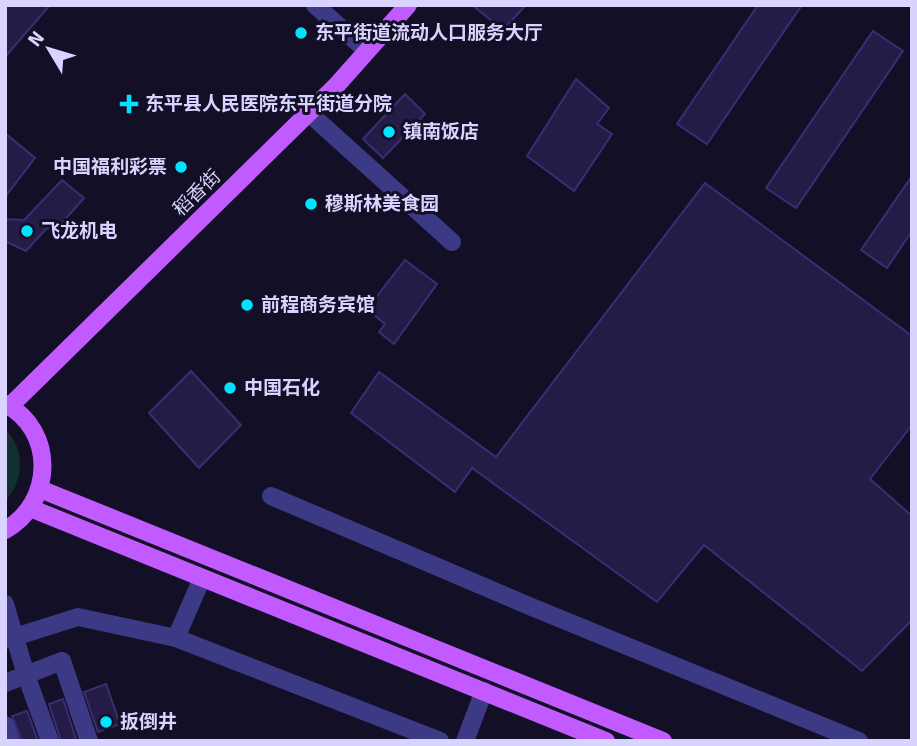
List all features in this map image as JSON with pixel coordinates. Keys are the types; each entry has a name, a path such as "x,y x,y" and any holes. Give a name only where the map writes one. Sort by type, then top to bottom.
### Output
{"main road":[{"name":"稻香街","path":"8,405 309,113 408,5"},
{"path":"5,530 30,508 40,489 43,465 37,439 30,426 8,405"},
{"path":"40,489 663,741"},
{"path":"30,508 606,741"}],"street":[{"path":"315,5 367,51"},
{"path":"309,113 452,242"},
{"path":"271,496 534,608 859,741"},
{"path":"176,638 202,578"},
{"path":"5,604 10,638 50,741"},
{"path":"10,638 78,617 176,638 440,741"},
{"path":"5,682 62,661 89,741"},
{"path":"465,741 484,691"},
{"path":"5,725 11,741"}],"green space":[{"path":"5,429 17,446 20,465 16,484 5,501"}],"building":[{"path":"5,5 50,5 5,57"},
{"path":"472,5 526,5 503,30"},
{"path":"758,5 802,5 707,144 677,124"},
{"path":"873,31 903,51 796,208 766,188"},
{"path":"576,79 609,108 597,124 612,134 574,191 527,156"},
{"path":"405,94 425,114 383,158 363,139"},
{"path":"5,133 35,158 5,197"},
{"path":"912,176 912,231 887,268 861,250"},
{"path":"62,180 84,198 54,232 47,228 26,251 5,241 5,219 24,220"},
{"path":"705,183 912,336 912,425 870,479 912,516 912,620 862,671 704,545 657,602 472,468 455,492 351,413 379,372 496,457"},
{"path":"405,260 437,284 394,344 379,332 385,324 367,309"},
{"path":"191,371 241,425 199,468 149,413"},
{"path":"106,684 120,724 98,732 84,692"},
{"path":"63,699 76,739 72,741 61,741 49,704"},
{"path":"27,711 38,741 22,741 12,716"}],"place":[{"name":"东平街道流动人口服务大厅","path":"301,33"},
{"name":"东平县人民医院东平街道分院","path":"129,104"},
{"name":"镇南饭店","path":"389,132"},
{"name":"中国福利彩票","path":"181,167"},
{"name":"穆斯林美食园","path":"311,204"},
{"name":"飞龙机电","path":"27,231"},
{"name":"前程商务宾馆","path":"247,305"},
{"name":"中国石化","path":"230,388"},
{"name":"扳倒井","path":"106,722"}]}
